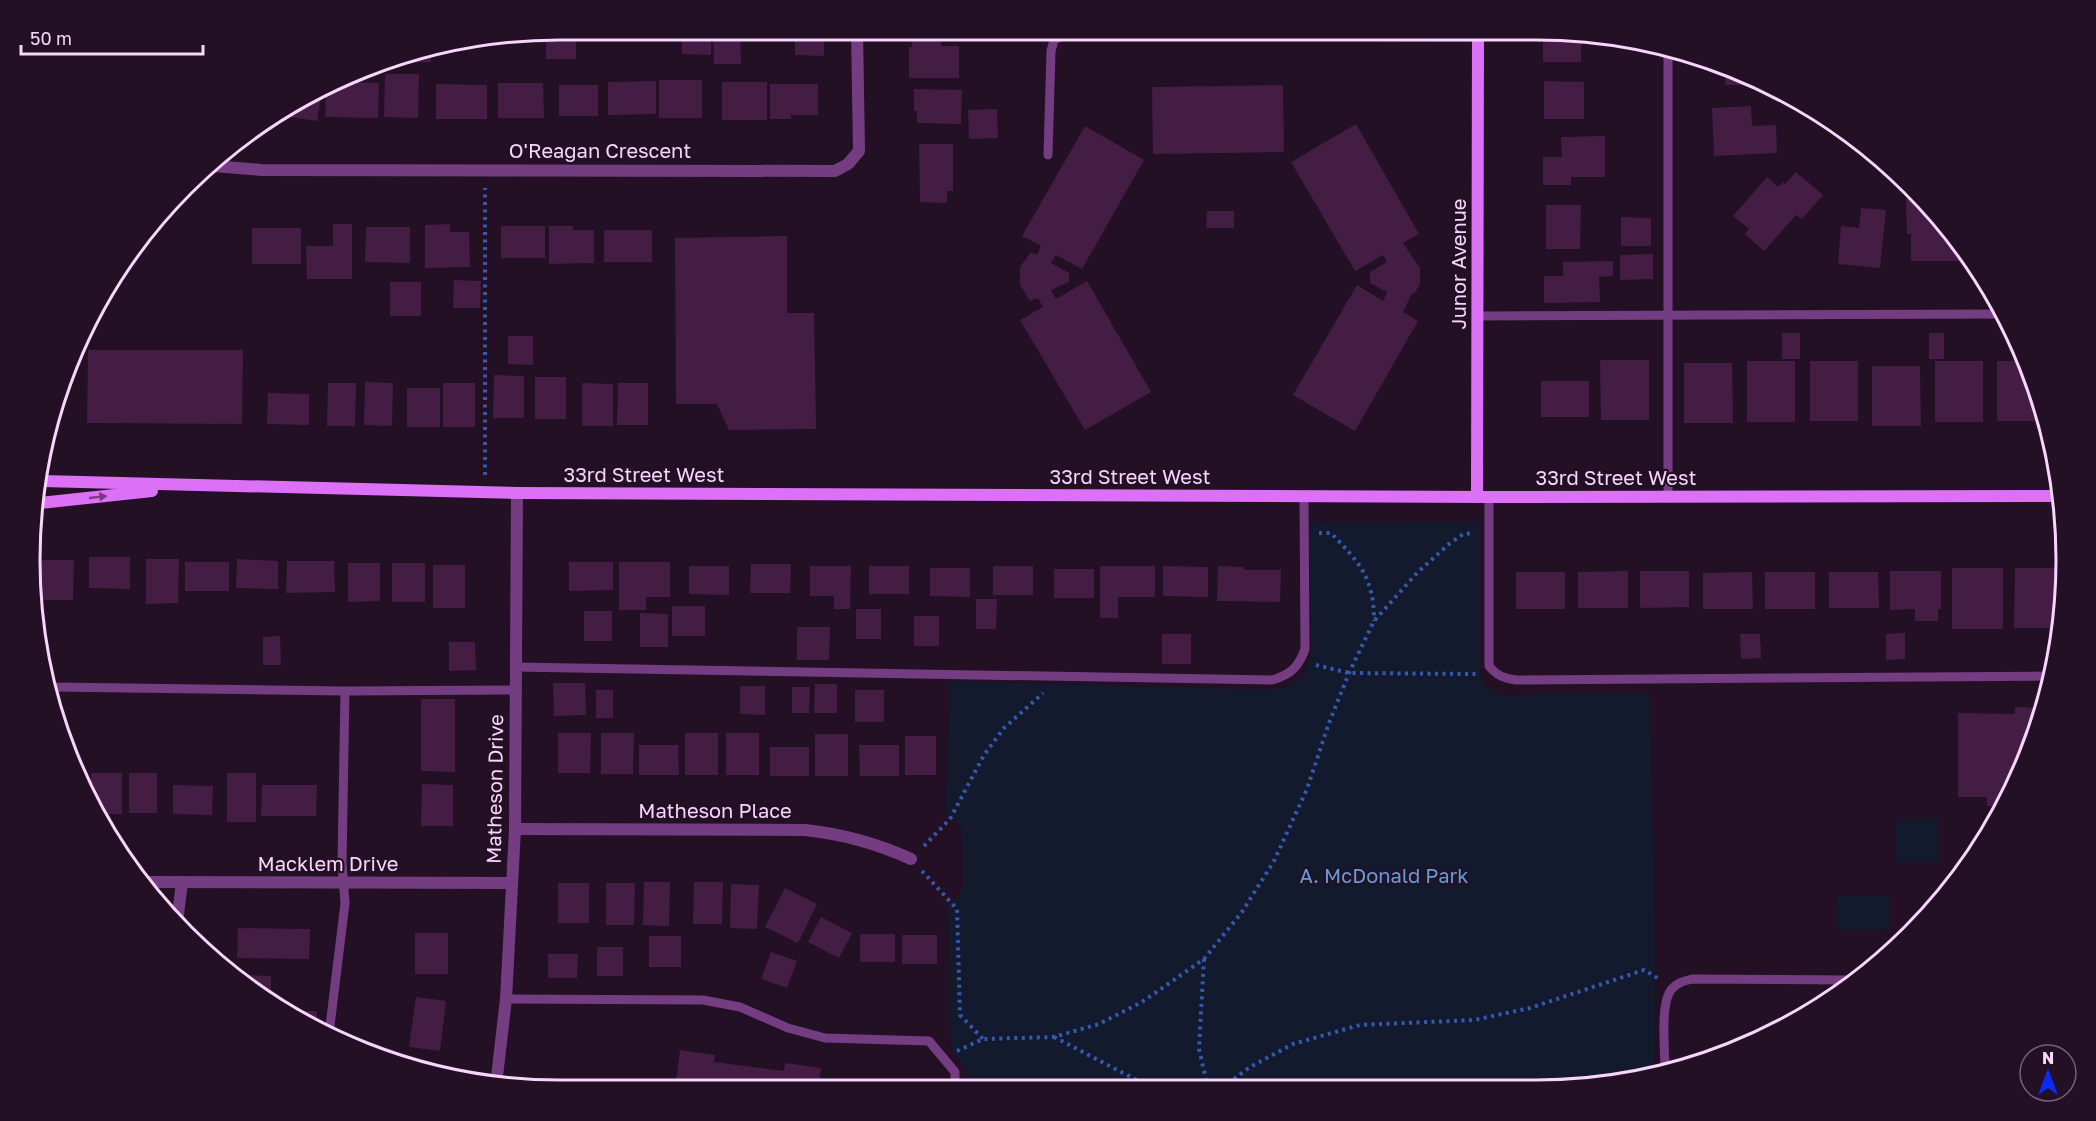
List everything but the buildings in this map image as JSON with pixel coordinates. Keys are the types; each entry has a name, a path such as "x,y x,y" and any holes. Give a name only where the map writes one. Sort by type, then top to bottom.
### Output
{"main road":[{"name":"Junor Avenue","path":"1478,40 1477,316 1483,497"},
{"name":"33rd Street West","path":"47,481 485,493 1483,497 2051,496"},
{"name":"33rd Street West","path":"44,503 200,486"}],"street":[{"name":"O'Reagan Crescent","path":"222,167 262,170 835,171 848,164 859,151 857,40"},
{"name":"Matheson Drive","path":"497,1076 506,999 514,829 517,493"},
{"name":"Matheson Place","path":"514,829 805,830 861,839 911,859"},
{"name":"Macklem Drive","path":"152,882 512,883"},
{"path":"178,912 182,882"}],"lane":[{"path":"1048,155 1051,51 1054,40"},
{"path":"1668,58 1668,497"},
{"path":"1477,316 1993,314"},
{"path":"515,667 1272,680 1284,677 1293,671 1305,649 1304,496"},
{"path":"1483,497 1488,533 1489,666 1495,674 1516,680 2043,676"},
{"path":"56,687 345,691 515,690"},
{"path":"330,1026 345,903 342,863 345,691"},
{"path":"1665,1064 1665,1004 1673,987 1682,982 1692,979 1842,980"},
{"path":"506,999 721,1002 740,1007 788,1028 825,1038 929,1041 955,1072 955,1080"}],"path":[{"path":"485,193 485,493"},
{"path":"1303,532 1331,533 1346,548 1368,577 1374,599 1374,621"},
{"path":"943,1057 983,1039 1054,1037 1099,1024 1142,1002 1204,959 1242,912 1274,861 1307,789 1349,673 1374,621 1417,573 1456,539 1463,534 1488,533"},
{"path":"1301,660 1349,673 1495,674"},
{"path":"983,1039 960,1015 957,909 911,859 950,819 984,755 1004,729 1062,676"},
{"path":"1204,959 1199,1049 1206,1080"},
{"path":"1233,1080 1250,1067 1293,1044 1360,1025 1474,1020 1530,1008 1644,970 1673,987"},
{"path":"1054,1037 1137,1080"}],"green space":[{"name":"A. McDonald Park","path":"1480,522 1480,672 1487,687 1501,695 1650,693 1655,959 1654,1067 1603,1076 1535,1080 967,1080 967,1070 951,1049 948,905 957,898 963,886 963,850 961,828 946,812 950,681 1271,690 1293,683 1303,675 1311,654 1309,523"},
{"path":"1938,818 1939,861 1896,861 1895,819"},
{"path":"1889,895 1890,929 1838,930 1837,896"}]}
